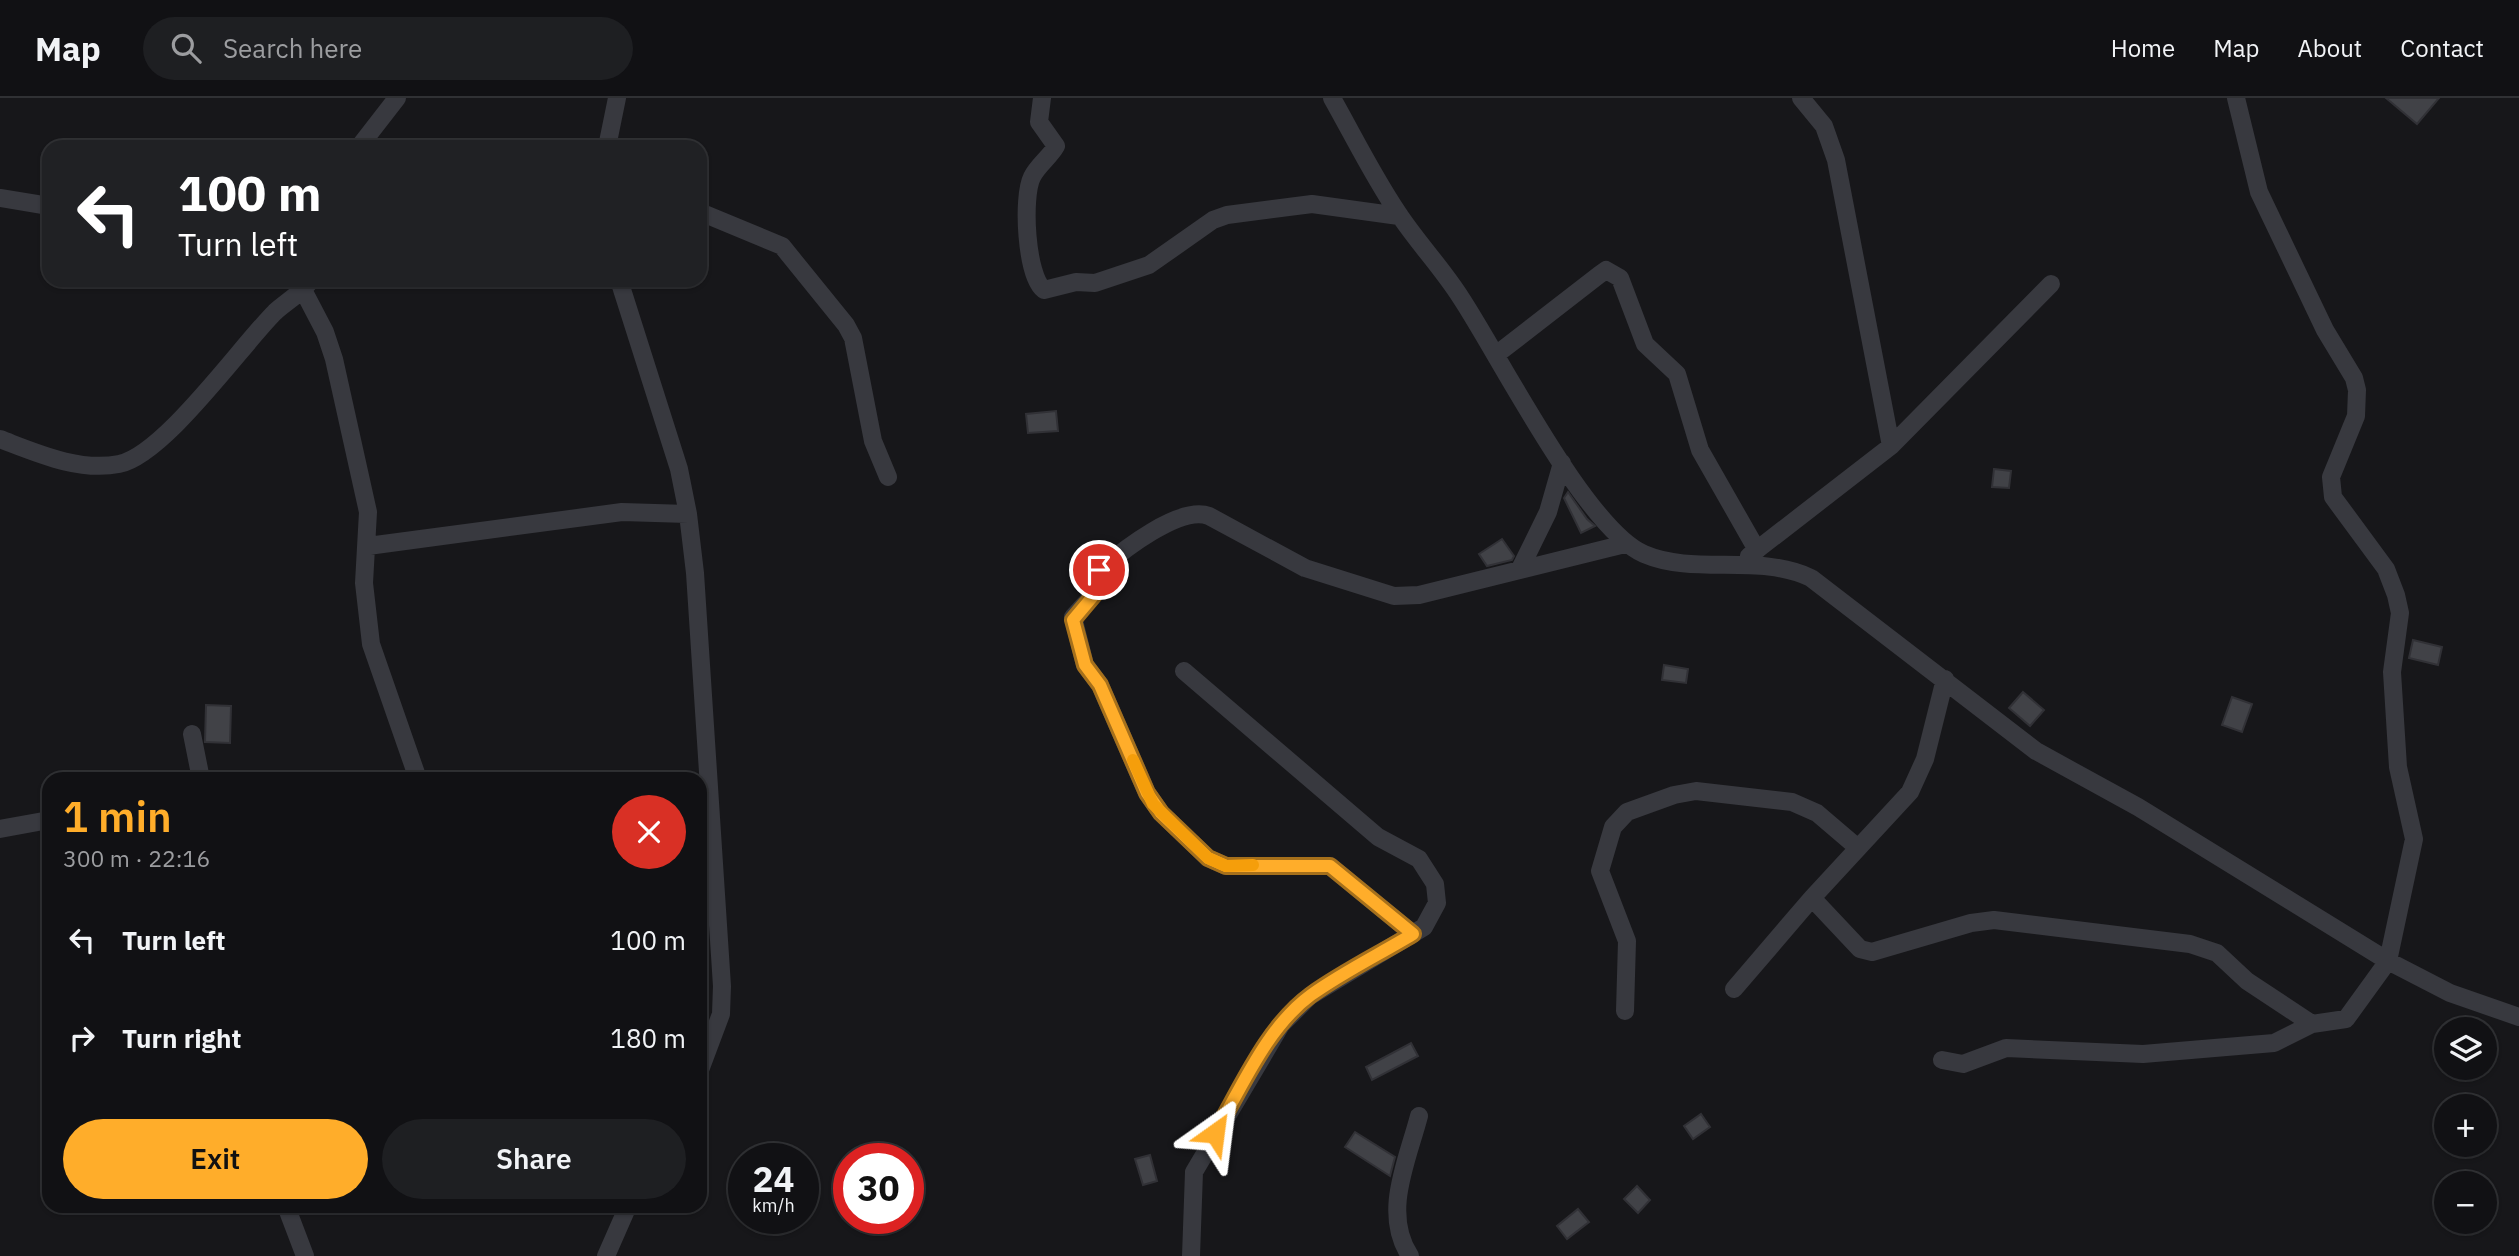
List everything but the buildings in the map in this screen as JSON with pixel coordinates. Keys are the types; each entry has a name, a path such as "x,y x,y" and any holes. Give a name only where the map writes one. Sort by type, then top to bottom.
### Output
{"street":[{"path":"364,140 397,98"},
{"path":"608,140 617,98"},
{"path":"1042,98 1039,122 1056,146 1032,177 1025,213 1037,280 1044,290 1076,282 1095,283 1149,265 1213,220 1227,215 1312,204 1399,216"},
{"path":"1332,98 1399,216 1439,266 1497,354 1562,463 1607,525 1625,544 1646,555 1670,561 1778,566 1811,578 2036,751 2138,807 2388,961 2450,993 2519,1017"},
{"path":"1801,98 1824,126 1836,160 1891,446"},
{"path":"1942,1060 1963,1064 2006,1048 2143,1054 2274,1043 2312,1024 2346,1019 2388,961 2414,839 2397,754 2392,672 2400,613 2386,569 2333,497 2330,488 2331,477 2356,416 2357,390 2354,378 2325,330 2259,192 2236,98"},
{"path":"0,198 42,205"},
{"path":"707,215 782,246 846,325 853,338 873,441 888,477"},
{"path":"1497,354 1606,270 1614,272 1620,278 1645,344 1677,374 1700,450 1757,550"},
{"path":"1738,565 1891,446 2052,284"},
{"path":"0,439 56,459 89,466 121,464 144,453 173,425 274,313 303,287"},
{"path":"307,287 334,359 368,512 369,547 365,583 371,645 416,772"},
{"path":"621,287 679,469 695,573 722,986 721,1014 707,1051"},
{"path":"1521,568 1548,512 1562,463"},
{"path":"369,547 622,512 688,514"},
{"path":"1413,934 1330,866 1226,866 1208,858 1161,813 1147,793 1100,685 1085,665 1073,617 1105,582 1101,569 1138,539 1195,514 1209,516 1305,568 1394,596 1419,595 1625,544"},
{"path":"1184,671 1378,836 1419,859 1428,869 1435,884 1437,903 1432,916 1413,934 1310,996 1281,1025 1194,1172 1191,1256"},
{"path":"1734,989 1812,898 1910,792 1919,776 1945,679"},
{"path":"192,734 200,772"},
{"path":"1625,1011 1627,941 1600,871 1613,827 1627,812 1674,794 1696,791 1792,802 1817,813 1858,848"},
{"path":"0,829 42,821"},
{"path":"1812,898 1860,949 1872,952 1971,923 1994,920 2190,944 2217,953 2248,981 2312,1024"},
{"path":"707,1022 721,1014"},
{"path":"1410,1256 1399,1240 1395,1207 1419,1116"},
{"path":"289,1213 305,1256"},
{"path":"606,1256 623,1213"}],"slow traffic":[{"path":"1133,760 1153,804 1208,858 1226,866 1253,865"}],"route":[{"path":"1099,570 1105,582 1074,615 1073,620 1085,665 1100,685 1153,804 1216,863 1226,866 1321,863 1330,866 1413,934 1310,996 1293,1012 1269,1043 1215,1133"}]}
